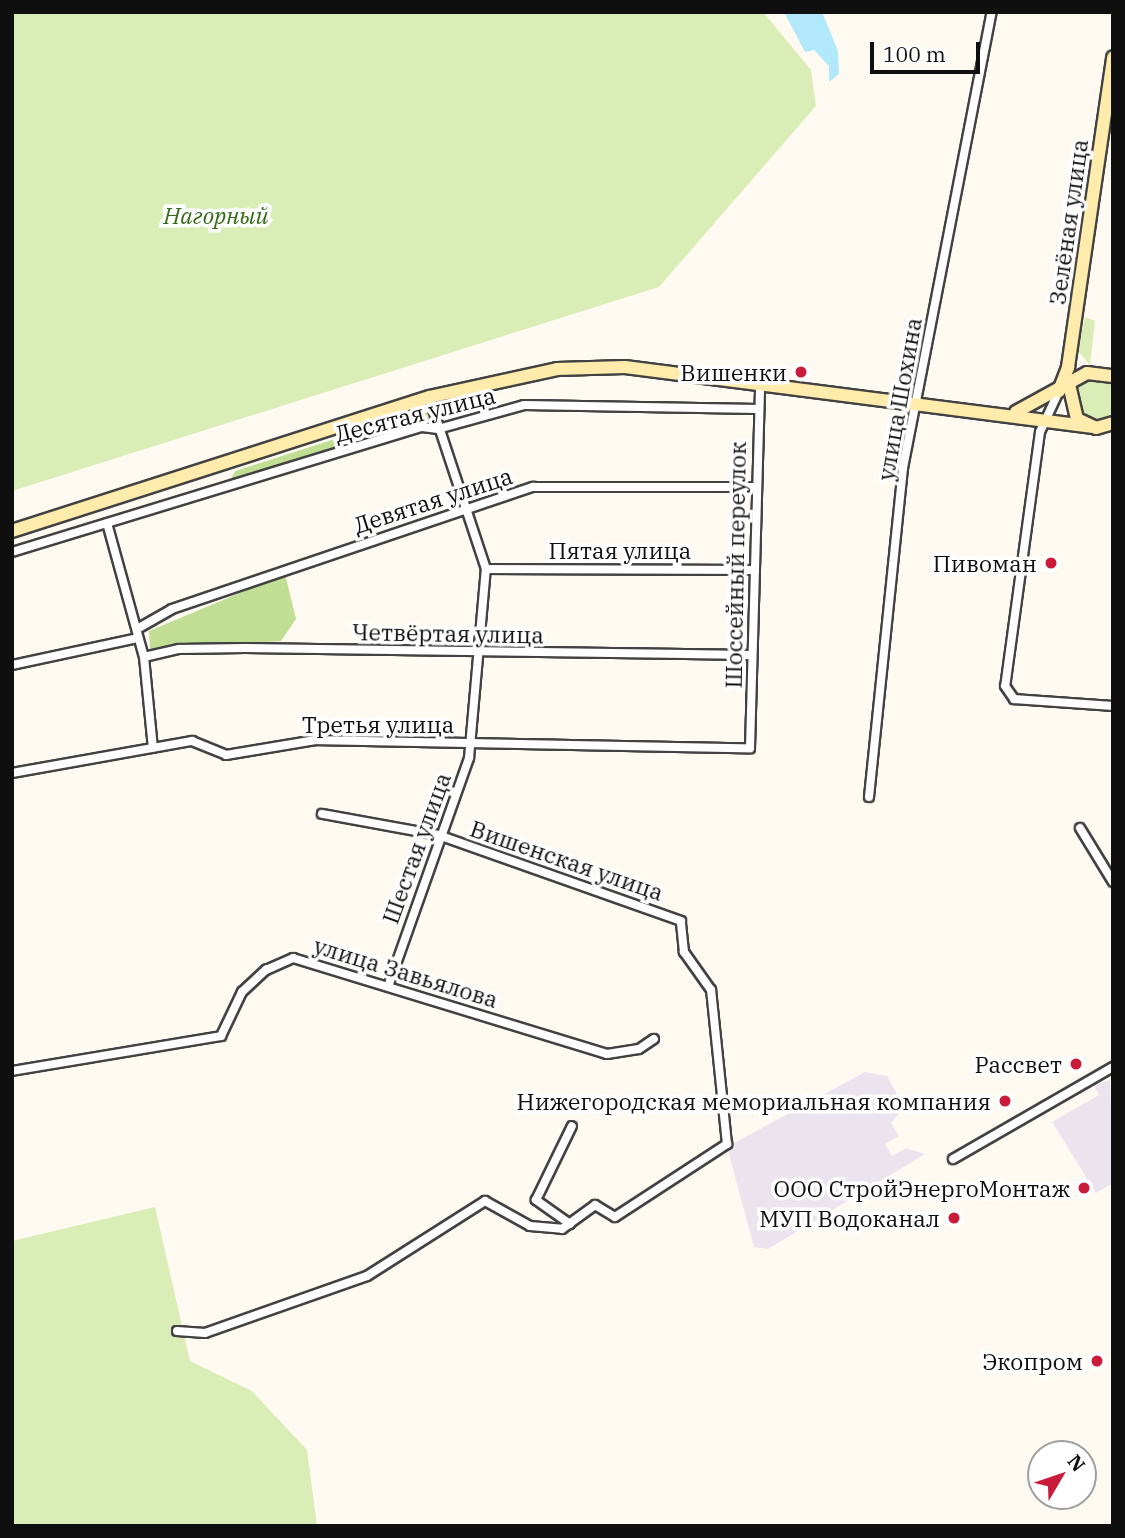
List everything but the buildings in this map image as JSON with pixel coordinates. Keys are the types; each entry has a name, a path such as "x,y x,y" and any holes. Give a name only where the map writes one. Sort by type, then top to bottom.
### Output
{"main road":[{"name":"Зелёная улица","path":"1066,391 1113,57"},
{"path":"1073,334 1076,358 1113,376"},
{"path":"12,531 429,397 517,375 590,367 919,402 1091,427 1113,423"},
{"path":"1002,413 1032,409 1066,391 1082,376 1098,371"},
{"path":"1066,391 1077,419 1091,427"}],"street":[{"name":"улица Шохина","path":"869,797 903,468 919,402 992,12"},
{"name":"Шоссейный переулок","path":"750,748 760,383"},
{"path":"1066,391 1042,420 1004,686 1014,699 1113,706"},
{"name":"Шестая улица","path":"389,984 471,743 475,653 486,569 464,510 429,397"},
{"name":"Десятая улица","path":"12,552 422,427 438,429 524,405 758,409"},
{"name":"Девятая улица","path":"12,666 138,634 185,604 464,510 556,484 757,487"},
{"path":"107,523 144,657 153,748"},
{"name":"Пятая улица","path":"486,569 754,570"},
{"name":"Четвёртая улица","path":"144,657 179,649 245,648 752,655"},
{"name":"Третья улица","path":"12,773 192,741 226,755 316,740 750,748"},
{"name":"Вишенская улица","path":"322,814 438,835 681,921 684,952 711,990 727,1144 615,1217 595,1205 570,1224"},
{"path":"1080,828 1113,882"},
{"name":"улица Завьялова","path":"12,1071 221,1036 242,992 266,970 293,958 389,984 607,1054 639,1049 654,1039"},
{"path":"953,1159 1113,1067"},
{"path":"177,1331 205,1334 367,1276 485,1201 530,1226 562,1229 570,1224 536,1200 572,1126"}],"shaded area":[{"path":"865,1072 887,1076 904,1107 891,1123 899,1136 885,1144 892,1156 906,1148 925,1154 768,1249 754,1247 727,1147"},
{"path":"1110,1080 1113,1183 1096,1193 1052,1122 1099,1095 1094,1085"}],"green space":[{"name":"Нагорный","path":"12,12 763,12 811,70 816,106 659,287 12,491"},
{"path":"1085,317 1095,321 1090,365 1078,351"},
{"path":"1096,378 1111,384 1117,399 1111,414 1096,420 1081,414 1075,399 1081,384"},
{"path":"428,409 430,420 230,481 235,471"},
{"path":"285,574 296,619 281,641 150,649 149,631"},
{"path":"155,1207 190,1361 252,1391 307,1450 317,1526 12,1526 12,1241"}],"water":[{"path":"784,12 822,12 838,51 839,74 829,82 829,66 814,50 805,52"}],"place":[{"name":"Вишенки","path":"801,372"},
{"name":"Пивоман","path":"1051,563"},
{"name":"Рассвет","path":"1076,1064"},
{"name":"Нижегородская мемориальная компания","path":"1005,1101"},
{"name":"ООО СтройЭнергоМонтаж","path":"1084,1188"},
{"name":"МУП Водоканал","path":"954,1218"},
{"name":"Экопром","path":"1097,1361"}]}
